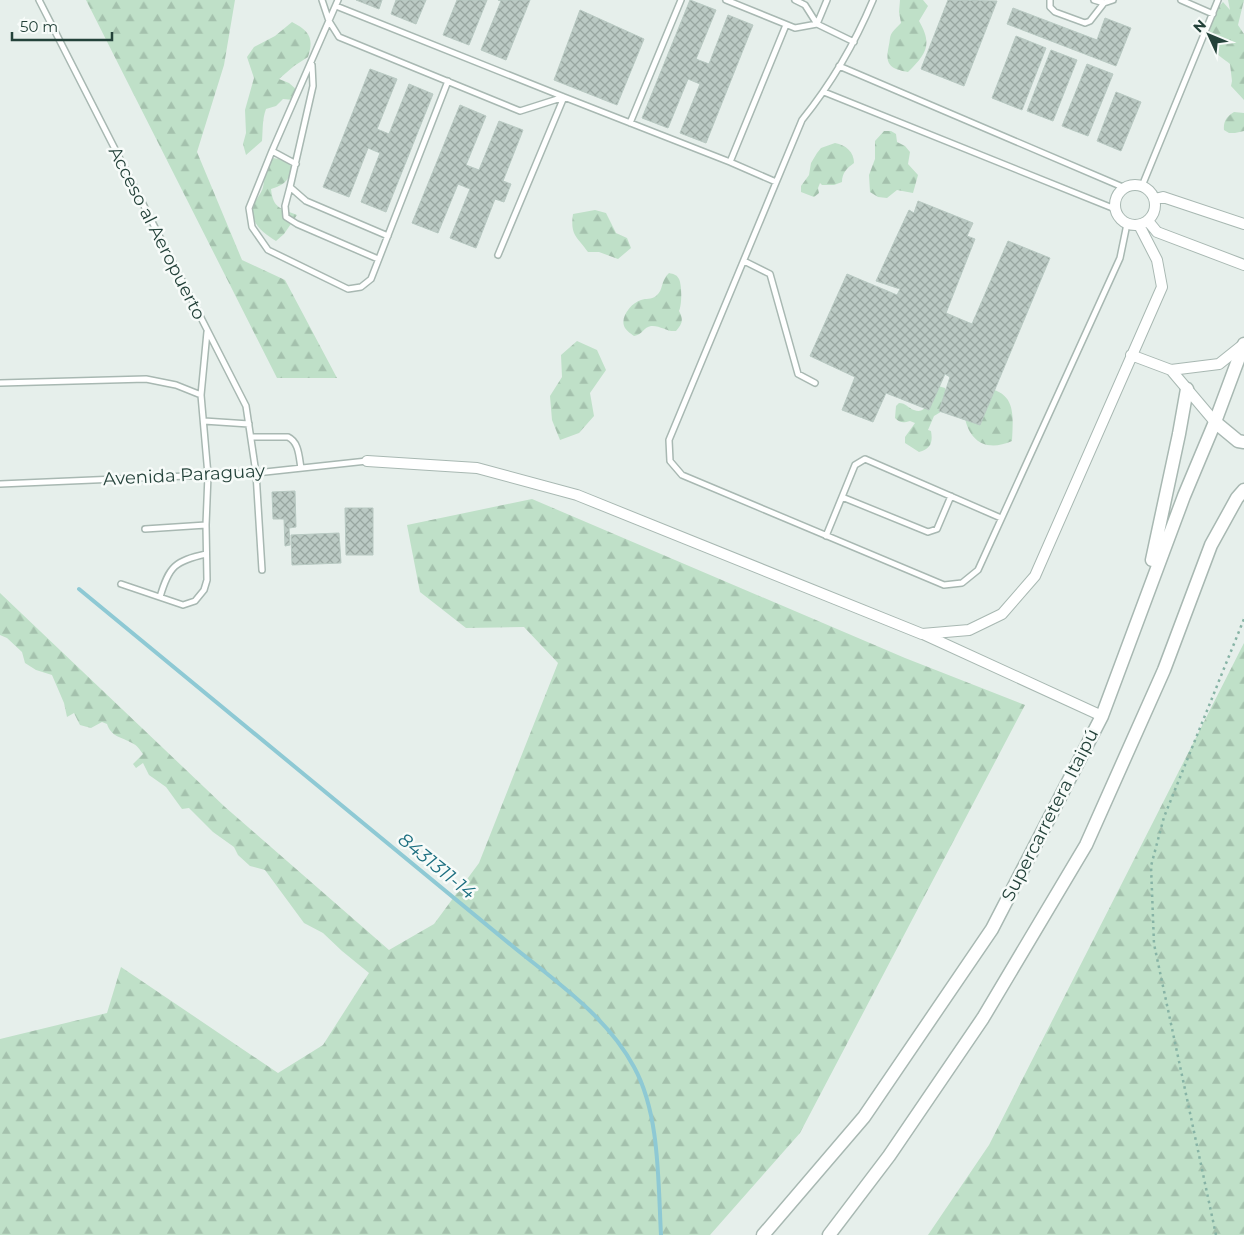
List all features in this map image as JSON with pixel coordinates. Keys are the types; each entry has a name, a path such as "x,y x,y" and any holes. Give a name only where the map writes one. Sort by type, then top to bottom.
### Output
{"street":[{"path":"1144,223 1155,210 1154,199 1148,189 1142,186 1136,184 1125,188 1117,196 1115,208 1120,218 1127,224 1144,223 1157,232 1244,265"},
{"path":"1154,199 1163,197 1244,224"},
{"path":"922,634 969,630 1002,614 1035,576 1162,287 1157,260 1144,223"},
{"path":"1131,355 1171,370 1219,364 1244,344"},
{"name":"Supercarretera Itaipú","path":"763,1235 864,1117 992,929 1102,716 1184,496 1216,422 1244,344"},
{"path":"1171,370 1216,422 1238,440 1244,442"},
{"path":"1134,631 1156,547 1179,434 1186,389"},
{"path":"367,461 476,468 577,495 922,634 1102,716"},
{"path":"829,1235 889,1156 983,1018 1086,845 1164,670 1211,545 1237,498 1244,490"}],"lane":[{"name":"Acceso al Aeropuerto","path":"39,0 246,406 256,473 262,570"},
{"path":"322,0 329,21 339,37 520,111 564,97"},
{"path":"630,123 681,0"},
{"path":"726,0 795,28 817,24"},
{"path":"795,0 805,4 817,24 854,42"},
{"path":"817,24 827,0"},
{"path":"873,0 854,42 824,92 802,120 669,440 670,461 682,475 944,585 962,583 978,570 1120,258 1127,224"},
{"path":"1050,0 1050,7 1056,12 1085,23 1090,21 1104,3 1113,0"},
{"path":"1094,0 1104,3"},
{"path":"1180,0 1213,14"},
{"path":"1142,186 1218,0"},
{"path":"448,81 371,279 361,287 348,288 268,250 252,227 249,208 337,3 776,182"},
{"path":"730,162 786,25"},
{"path":"312,62 313,86 285,206 286,217 378,259"},
{"path":"838,66 1125,188"},
{"path":"824,92 1115,208"},
{"path":"498,255 564,97"},
{"path":"272,151 296,164"},
{"path":"290,188 306,201 388,236"},
{"path":"744,261 770,274 798,374 815,383"},
{"path":"122,584 183,605 195,601 204,590 208,565 206,525 208,475 201,396 207,332"},
{"path":"0,383 146,379 176,385 201,396"},
{"path":"204,421 249,424"},
{"path":"251,437 288,437 293,439 297,445 301,468"},
{"path":"826,536 855,466 865,459 1001,518"},
{"name":"Avenida Paraguay","path":"0,484 256,473 367,461"},
{"path":"842,497 928,532 937,529 951,496"},
{"path":"145,529 206,525"},
{"path":"160,597 166,579 177,563 184,559 206,554"}],"path":[{"path":"1216,1235 1154,944 1151,866 1164,817 1244,619"}],"green space":[{"path":"86,0 235,0 224,65 197,152 242,260 285,280 337,378 277,378"},
{"path":"900,0 923,0 928,6 919,21 926,37 925,49 919,60 908,72 899,70 889,64 887,56 891,35 901,23 899,12"},
{"path":"1228,0 1244,0 1238,25 1244,34 1244,100 1231,86 1230,64 1215,52 1210,42 1211,23 1216,11 1223,2 1230,10"},
{"path":"292,22 307,32 311,45 308,57 279,79 289,83 297,90 293,100 283,99 276,106 266,109 262,141 246,155 243,144 246,133 245,110 254,78 247,57 254,47 275,36"},
{"path":"1234,112 1244,113 1244,131 1229,133 1224,130 1224,124 1227,117"},
{"path":"884,131 891,131 896,134 897,142 905,146 910,152 908,164 918,175 913,193 897,190 887,198 878,197 870,192 869,175 875,159 875,141"},
{"path":"835,143 843,145 849,150 854,159 854,163 844,173 842,182 834,185 822,185 820,183 819,193 814,197 801,192 801,186 809,175 811,163 817,153 821,148"},
{"path":"273,158 284,160 292,167 285,182 271,189 274,201 282,209 297,215 284,234 276,241 259,228 253,214 254,205 261,193 267,169"},
{"path":"595,210 606,213 616,233 627,238 631,248 618,259 599,252 588,252 575,235 572,221 573,214"},
{"path":"669,273 674,274 680,282 681,300 679,311 682,322 680,326 676,331 673,331 651,326 634,336 626,329 624,324 627,311 637,302 656,296"},
{"path":"577,341 597,350 606,370 590,393 594,416 579,433 560,440 552,420 550,396 562,377 561,355"},
{"path":"935,385 945,388 947,394 944,410 934,416 928,430 931,431 932,438 929,447 919,452 905,443 905,437 915,423 897,420 895,418 896,406 901,403 914,410 923,410"},
{"path":"985,388 1003,394 1008,400 1013,423 1012,441 994,445 986,444 979,442 969,430 964,412"},
{"path":"532,499 905,658 1025,705 800,1133 710,1235 0,1235 0,1039 107,1013 121,967 278,1073 323,1045 369,973 323,933 304,923 265,870 250,866 238,855 234,847 213,832 189,808 182,809 166,787 149,775 143,763 136,768 133,764 143,754 135,745 111,732 107,724 102,722 91,728 80,725 74,713 67,717 64,703 52,675 36,670 25,663 22,652 7,638 0,635 0,593 225,807 389,950 434,924 479,863 558,663 524,627 466,628 420,592 407,525"},
{"path":"1244,643 1244,1235 928,1235 989,1145"}],"building":[{"path":"356,0 382,0 379,9"},
{"path":"396,0 426,0 416,24 391,14"},
{"path":"457,0 487,0 469,45 443,35"},
{"path":"498,0 530,0 506,60 481,50 501,1"},
{"path":"690,0 716,10 696,59 709,64 728,15 753,25 706,143 680,133 700,84 688,79 668,128 642,118"},
{"path":"948,0 997,1 964,86 921,69"},
{"path":"1013,8 1097,40 1105,18 1131,28 1116,66 1007,24"},
{"path":"580,10 644,39 617,105 554,80"},
{"path":"1016,36 1046,48 1022,110 992,98"},
{"path":"1051,50 1077,60 1053,121 1027,111"},
{"path":"1087,64 1113,74 1088,136 1062,126"},
{"path":"370,69 397,79 377,129 389,134 409,84 433,94 386,212 361,202 380,153 368,148 349,197 323,187"},
{"path":"1116,92 1141,102 1121,151 1097,141"},
{"path":"460,105 486,116 466,165 479,170 499,121 523,130 503,181 511,184 504,202 495,199 476,248 450,238 470,189 458,184 438,233 412,223"},
{"path":"918,201 973,223 967,236 975,239 946,313 972,324 1008,241 1050,258 980,425 939,411 950,377 945,374 929,410 886,393 873,422 842,410 855,377 810,356 847,274 897,295 900,289 876,281 909,210 914,213"},
{"path":"295,491 296,527 289,528 290,545 285,546 284,519 273,519 272,492"},
{"path":"345,508 373,508 373,555 346,555"},
{"path":"339,533 341,563 292,565 291,535"}],"waterway":[{"name":"8431311-14","path":"79,589 565,988 596,1017 623,1049 634,1067 643,1086 649,1106 656,1149 661,1235"}]}
